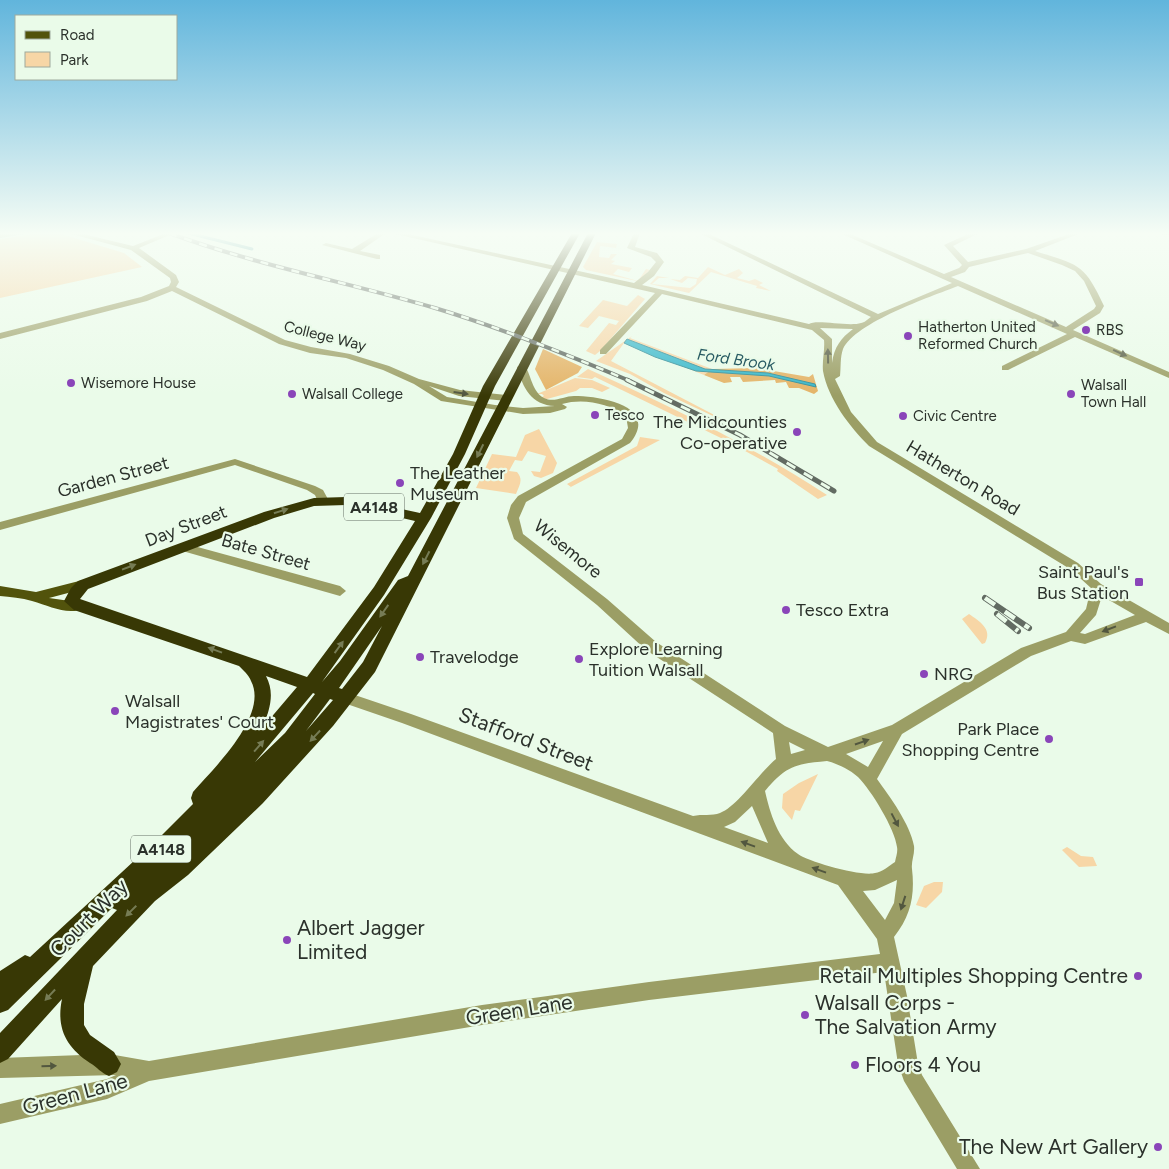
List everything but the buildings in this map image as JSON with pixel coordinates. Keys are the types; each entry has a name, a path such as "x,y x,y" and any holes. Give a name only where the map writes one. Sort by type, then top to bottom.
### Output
{"highway":[{"name":"A4148","path":"318,689 424,518 459,454 483,400 544,288"},
{"name":"A4148","path":"346,698 375,658 564,288"},
{"name":"A4148","path":"323,501 346,501 424,518"},
{"name":"Day Street","path":"83,585 276,512 323,501"},
{"path":"424,518 436,538"},
{"path":"90,914 121,898 179,849 274,757 318,689 403,584 417,577"},
{"path":"83,585 76,592 76,603 142,624 346,698"},
{"path":"186,824 196,803 246,740 259,717 262,700 260,680 245,661"},
{"name":"Court Way","path":"0,1002 74,929 186,824 318,689"},
{"name":"Court Way","path":"0,1051 83,960 150,892 181,868 280,773 321,729 346,698"},
{"path":"0,985 74,929"},
{"path":"83,960 70,1016 71,1026 81,1042 101,1053 109,1064"}],"main road":[{"path":"36,597 83,585"},
{"path":"0,591 36,597 48,604 61,607 76,603"}],"street":[{"path":"0,336 144,299 172,288"},
{"name":"College Way","path":"172,288 282,342 310,350 347,356 386,368 418,382 419,386 444,399 483,400 504,403 531,412 550,411 580,400"},
{"path":"640,288 830,327 863,326"},
{"path":"814,288 877,318"},
{"path":"833,380 836,375 839,348 849,336 877,318 948,288"},
{"path":"970,288 1168,374"},
{"path":"1005,368 1072,331 1097,311 1100,306 1091,288"},
{"path":"603,352 660,292"},
{"name":"Hatherton Road","path":"771,316 812,327 822,332 828,339 829,374 833,380 836,392 847,416 873,444 1074,566 1097,587 1169,629"},
{"name":"Wisemore","path":"522,367 529,391 542,401 554,403 574,399 599,401 620,408 630,414 634,430 626,441 524,497 517,505 513,518 516,532 602,602 651,646 780,730 827,754 856,766 869,779 885,802 904,838 906,849 903,867 907,890 897,921 885,935"},
{"name":"Garden Street","path":"0,526 235,462 311,488 319,493 323,501"},
{"name":"Bate Street","path":"183,547 340,591"},
{"path":"1071,636 1075,629 1093,611 1097,587"},
{"path":"780,730 784,762 827,754 897,730 1026,652 1071,636 1085,639 1148,616"},
{"name":"Stafford Street","path":"346,698 406,718 690,824 844,879 871,884 887,878 903,867"},
{"path":"869,779 897,730"},
{"name":"Stafford Street","path":"690,824 720,821 728,817 756,791 770,773 784,762"},
{"name":"Stafford Street","path":"756,791 760,810 770,835 794,861"},
{"path":"844,879 885,935 908,1064 914,1081 969,1169"},
{"name":"Green Lane","path":"0,1114 107,1089 149,1071 491,1014 649,991 891,962"},
{"name":"Green Lane","path":"0,1068 109,1064 149,1071"}],"green space":[{"path":"0,288 48,288 0,298"},
{"path":"665,288 686,288 695,288 689,293"},
{"path":"756,288 764,288 771,291"},
{"path":"638,295 645,299 600,351 595,355 586,351 609,323 616,325 619,321 599,316 588,328 579,326 603,300 627,306"},
{"path":"632,336 630,338 712,369 704,375 624,343 611,361 745,431 664,393 630,374 596,361"},
{"path":"588,369 649,397 740,443 827,495 818,499 777,471 778,469 723,439 595,377 592,379 577,377"},
{"path":"575,378 592,380 610,388 602,392 592,388 580,388 576,391 547,399 540,398 544,396 542,394 537,394"},
{"path":"539,429 557,463 553,473 541,478 534,476 531,471 540,472 546,456 528,451 522,461 515,460 509,471 517,472 520,478 516,494 476,488 492,454 516,457 525,435"},
{"path":"640,437 660,440 571,487 567,484 637,446"},
{"path":"969,614 984,626 987,634 985,643 982,644 962,619"},
{"path":"818,774 800,811 795,810 792,820 782,808 783,794 799,783"},
{"path":"1067,847 1081,856 1093,857 1097,866 1079,867 1062,850"},
{"path":"934,882 943,882 942,892 926,908 916,905 924,886"}],"shaded area":[{"path":"543,349 582,367 578,373 546,390 535,369"},
{"path":"756,368 809,377 813,374 818,391 814,394 799,388 789,388 786,382 776,383 775,380 743,382 740,377 730,377 732,382 724,383 704,375 712,369"}],"water":[{"path":"627,339 705,369 768,373 815,384 816,387 769,376 696,371 655,357 624,343"}],"railway":[{"path":"358,288 435,308 484,324 630,381"},
{"path":"627,380 740,435 834,491"},
{"path":"985,598 1029,628"},
{"path":"997,614 1018,631"}],"place":[{"name":"RBS","path":"1086,330"},
{"name":"Hatherton United Reformed Church","path":"908,336"},
{"name":"Wisemore House","path":"71,383"},
{"name":"Walsall College","path":"292,394"},
{"name":"Walsall Town Hall","path":"1071,394"},
{"name":"Tesco","path":"595,415"},
{"name":"Civic Centre","path":"903,416"},
{"name":"The Midcounties Co-operative","path":"797,432"},
{"name":"The Leather Museum","path":"400,483"},
{"name":"Saint Paul's Bus Station","path":"1139,582"},
{"name":"Tesco Extra","path":"786,610"},
{"name":"Travelodge","path":"420,657"},
{"name":"Explore Learning Tuition Walsall","path":"579,659"},
{"name":"NRG","path":"924,674"},
{"name":"Walsall Magistrates' Court","path":"115,711"},
{"name":"Park Place Shopping Centre","path":"1049,739"},
{"name":"Albert Jagger Limited","path":"287,940"},
{"name":"Retail Multiples Shopping Centre","path":"1138,976"},
{"name":"Walsall Corps - The Salvation Army","path":"805,1015"},
{"name":"Floors 4 You","path":"855,1065"},
{"name":"The New Art Gallery","path":"1158,1147"}],"water label":[{"name":"Ford Brook","path":"736,359"}]}
